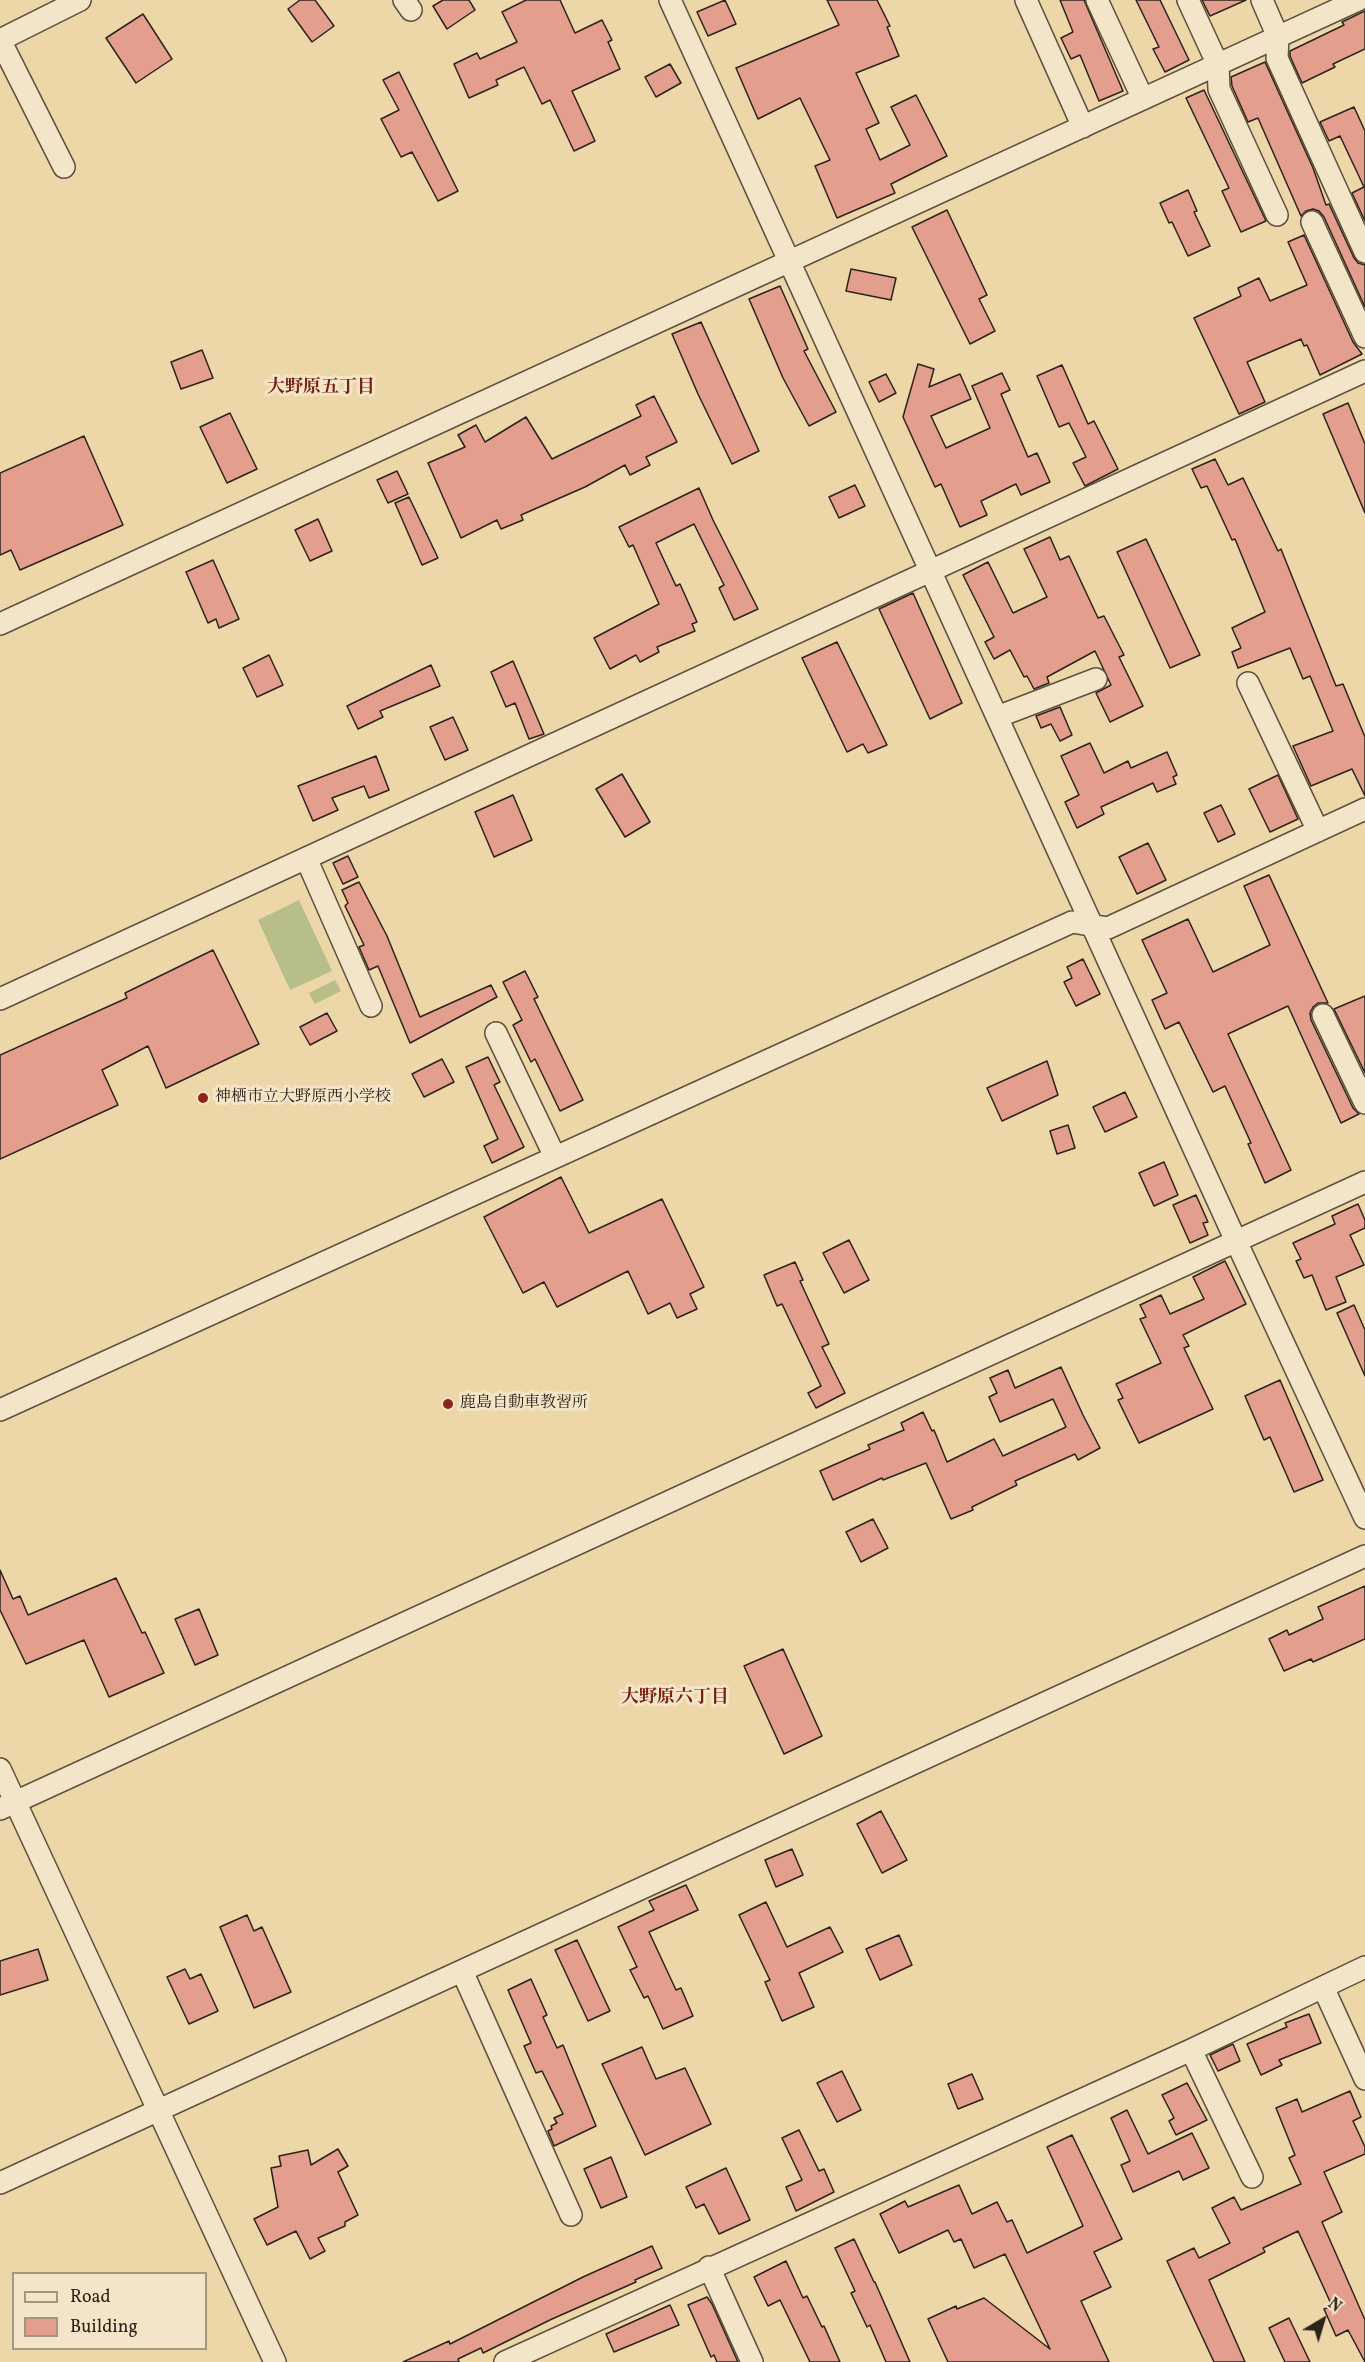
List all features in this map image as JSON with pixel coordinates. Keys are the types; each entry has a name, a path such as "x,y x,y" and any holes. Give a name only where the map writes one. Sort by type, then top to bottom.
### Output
{"street":[{"path":"64,167 0,40 80,0"},
{"path":"670,0 1236,1241 1365,1518"},
{"path":"1026,0 1083,127"},
{"path":"1096,0 1143,99"},
{"path":"1188,0 1218,65 1219,89 1277,215"},
{"path":"1262,0 1278,37 1277,58 1365,252"},
{"path":"0,624 1218,65 1278,37 1320,8 1358,0"},
{"path":"1312,222 1365,337"},
{"path":"0,999 1365,371"},
{"path":"997,717 1096,679"},
{"path":"1248,683 1318,831"},
{"path":"0,1410 1072,922 1108,928 1365,810"},
{"path":"306,858 371,1006"},
{"path":"1323,1015 1365,1103"},
{"path":"496,1033 555,1157"},
{"path":"8,1805 1365,1182"},
{"path":"0,2183 1365,1556"},
{"path":"0,1769 8,1805 158,2111 275,2362"},
{"path":"506,2362 709,2267 1191,2050 1365,1966"},
{"path":"462,1971 571,2215"},
{"path":"1323,1987 1365,2079"},
{"path":"1191,2050 1252,2177"},
{"path":"709,2267 752,2362"}],"green space":[{"path":"299,900 332,971 290,990 258,920"},
{"path":"335,980 341,991 315,1004 309,993"}],"building":[{"path":"300,0 315,0 334,26 312,42 288,9"},
{"path":"443,0 469,0 475,10 447,29 433,6"},
{"path":"526,0 560,0 575,33 602,20 612,40 608,42 620,69 572,91 595,141 574,151 550,100 542,104 524,67 496,80 498,85 469,98 454,64 477,53 480,59 517,42 502,12"},
{"path":"725,0 736,24 708,36 697,12"},
{"path":"827,0 877,0 890,26 887,27 899,56 856,73 879,123 866,129 880,160 910,145 891,107 916,95 947,156 891,184 895,193 837,218 815,166 830,160 800,98 758,119 736,68 839,25"},
{"path":"1060,0 1084,0 1123,91 1099,101 1080,55 1071,59 1061,38 1073,32"},
{"path":"1136,0 1160,0 1189,60 1165,72 1153,49 1159,47"},
{"path":"1202,0 1246,0 1210,16"},
{"path":"1365,11 1365,49 1333,64 1335,67 1302,83 1290,51 1344,25 1342,22"},
{"path":"143,14 172,59 136,83 106,38"},
{"path":"1265,62 1313,168 1326,205 1329,204 1354,258 1358,263 1365,265 1365,307 1324,217 1319,211 1313,209 1301,216 1258,118 1248,122 1232,86 1231,77"},
{"path":"670,64 681,83 656,97 645,77"},
{"path":"399,72 458,191 438,201 412,152 401,157 381,119 399,110 383,80"},
{"path":"1204,90 1266,221 1241,232 1222,191 1229,188 1186,98"},
{"path":"1354,107 1365,131 1365,221 1352,193 1364,187 1340,136 1329,141 1320,122"},
{"path":"1188,190 1197,211 1194,212 1210,246 1188,256 1160,203"},
{"path":"947,210 987,295 979,299 995,331 970,344 912,227"},
{"path":"1304,235 1353,342 1362,354 1320,375 1307,345 1304,346 1301,339 1247,362 1265,402 1239,414 1194,318 1241,296 1238,288 1259,278 1270,301 1307,285 1288,242"},
{"path":"851,269 896,278 891,300 846,291"},
{"path":"780,286 808,349 804,351 836,412 809,426 783,378 749,299"},
{"path":"701,322 759,451 732,464 672,334"},
{"path":"202,350 213,378 181,389 171,362"},
{"path":"918,364 934,369 929,387 960,374 971,399 931,416 946,448 990,428 972,386 1002,373 1010,390 1001,394 1028,457 1037,453 1050,482 1021,495 1016,484 981,501 987,515 960,527 941,484 935,487 903,417"},
{"path":"1062,365 1088,424 1094,421 1118,469 1085,486 1073,463 1086,457 1069,423 1059,427 1037,376"},
{"path":"886,374 896,393 879,402 869,382"},
{"path":"654,396 677,442 646,457 650,465 630,475 625,465 585,487 521,515 523,520 501,529 497,520 461,538 428,463 465,447 458,435 476,425 485,442 526,417 552,459 641,416 636,405"},
{"path":"1348,403 1365,444 1365,513 1323,414"},
{"path":"230,413 257,469 227,483 200,427"},
{"path":"84,436 123,525 20,570 11,550 0,555 0,473"},
{"path":"1215,459 1228,485 1243,478 1278,551 1281,549 1336,686 1343,684 1365,737 1365,796 1352,769 1311,786 1293,746 1333,731 1310,676 1303,679 1290,648 1238,668 1232,652 1241,648 1232,628 1265,612 1235,539 1232,540 1207,486 1201,488 1192,469"},
{"path":"397,471 408,494 388,503 377,480"},
{"path":"855,485 865,506 839,518 829,497"},
{"path":"699,488 758,609 734,620 719,588 724,585 694,524 656,543 676,586 680,584 697,622 692,624 695,631 657,647 659,652 640,662 636,655 610,669 594,638 659,604 633,545 629,547 619,527"},
{"path":"409,497 438,558 422,565 395,503"},
{"path":"318,519 332,551 310,561 295,530"},
{"path":"1050,537 1060,560 1069,556 1098,618 1104,616 1124,655 1119,657 1143,706 1110,722 1096,693 1111,685 1095,651 1047,677 1049,683 1034,689 1027,676 1024,677 1010,650 994,659 985,642 994,637 963,575 988,562 1013,613 1047,597 1024,549"},
{"path":"1146,539 1200,655 1170,668 1117,552"},
{"path":"213,560 239,619 219,628 216,619 208,623 186,572"},
{"path":"913,593 962,703 930,719 879,609"},
{"path":"837,642 887,745 868,753 863,744 847,752 802,658"},
{"path":"269,655 283,685 257,697 243,668"},
{"path":"513,661 544,734 529,739 515,703 506,707 491,672"},
{"path":"431,665 440,686 380,711 383,717 358,729 347,706"},
{"path":"1060,707 1072,735 1060,741 1051,724 1041,728 1036,716"},
{"path":"453,717 468,750 445,760 430,727"},
{"path":"1090,743 1104,773 1128,761 1131,768 1167,752 1177,775 1173,777 1176,784 1157,792 1153,783 1101,807 1104,814 1077,828 1065,802 1079,795 1061,756"},
{"path":"376,756 389,790 369,798 364,786 332,798 338,810 313,821 298,786"},
{"path":"622,774 650,822 625,837 596,789"},
{"path":"1278,775 1298,819 1270,832 1249,789"},
{"path":"513,795 532,840 494,857 475,812"},
{"path":"1221,805 1235,834 1218,842 1204,813"},
{"path":"1148,843 1166,880 1137,894 1119,857"},
{"path":"348,856 358,877 343,884 333,863"},
{"path":"1269,875 1328,1003 1318,1003 1313,1007 1310,1013 1311,1020 1353,1108 1359,1114 1341,1123 1288,1006 1228,1034 1291,1170 1265,1183 1248,1144 1251,1143 1225,1086 1213,1092 1179,1022 1165,1029 1152,1000 1167,993 1142,940 1188,919 1213,972 1270,945 1244,886"},
{"path":"359,882 387,936 420,1017 491,985 497,997 410,1043 378,966 369,970 359,947 364,945 345,906 348,903 342,890"},
{"path":"213,950 259,1044 166,1088 148,1046 102,1070 118,1105 0,1159 0,1055 127,998 125,993"},
{"path":"1083,959 1100,994 1076,1006 1064,982 1072,978 1067,967"},
{"path":"525,971 538,997 534,999 583,1100 560,1111 535,1059 531,1062 513,1025 522,1020 503,982"},
{"path":"1365,996 1365,1073 1334,1009"},
{"path":"327,1013 337,1031 310,1045 300,1027"},
{"path":"488,1057 500,1082 494,1085 524,1147 492,1163 484,1146 498,1139 466,1067"},
{"path":"442,1059 454,1082 424,1097 412,1074"},
{"path":"1047,1061 1058,1095 1002,1121 987,1088"},
{"path":"1125,1092 1137,1117 1105,1132 1093,1107"},
{"path":"1068,1125 1075,1148 1057,1154 1050,1131"},
{"path":"1164,1162 1178,1195 1154,1206 1139,1173"},
{"path":"561,1177 589,1233 662,1199 704,1287 690,1294 697,1309 677,1318 670,1303 648,1314 628,1271 557,1307 544,1282 523,1293 484,1217"},
{"path":"1196,1195 1208,1222 1203,1223 1208,1235 1190,1243 1173,1205"},
{"path":"1358,1204 1365,1220 1365,1228 1350,1235 1364,1265 1336,1277 1346,1302 1326,1310 1312,1275 1304,1278 1296,1261 1301,1259 1293,1243 1335,1224 1332,1216"},
{"path":"849,1240 869,1280 844,1293 823,1253"},
{"path":"1225,1261 1246,1304 1183,1335 1189,1346 1184,1348 1213,1409 1139,1443 1118,1400 1123,1398 1116,1384 1161,1363 1140,1319 1146,1317 1140,1305 1161,1295 1170,1314 1204,1299 1193,1277"},
{"path":"795,1262 803,1280 800,1281 829,1344 822,1347 845,1393 816,1408 808,1393 821,1386 782,1304 777,1306 764,1275"},
{"path":"1354,1305 1365,1330 1365,1376 1337,1313"},
{"path":"1061,1367 1100,1448 1078,1460 1075,1454 1015,1481 1017,1485 972,1507 973,1510 951,1519 926,1463 883,1480 882,1478 833,1500 820,1471 870,1449 868,1445 904,1430 901,1423 923,1412 932,1431 934,1430 947,1462 994,1439 1003,1456 1066,1427 1053,1399 1000,1422 989,1397 997,1393 990,1378 1008,1370 1015,1388"},
{"path":"1280,1380 1323,1480 1294,1492 1270,1437 1264,1440 1245,1396"},
{"path":"873,1519 888,1548 861,1562 846,1532"},
{"path":"0,1570 13,1599 20,1596 28,1615 116,1578 164,1673 109,1697 84,1640 26,1664 0,1610"},
{"path":"1365,1586 1365,1639 1313,1662 1311,1659 1284,1671 1269,1639 1287,1630 1289,1635 1323,1619 1318,1607"},
{"path":"199,1609 218,1655 195,1665 175,1619"},
{"path":"783,1649 822,1736 784,1754 744,1666"},
{"path":"881,1811 907,1860 882,1873 857,1824"},
{"path":"792,1849 803,1875 776,1887 765,1860"},
{"path":"686,1885 698,1910 649,1932 676,1990 681,1988 693,2016 663,2029 648,1996 644,1998 630,1970 637,1967 618,1927 654,1910 649,1901"},
{"path":"766,1902 787,1947 830,1927 843,1952 799,1973 814,2007 782,2021 765,1982 770,1980 739,1915"},
{"path":"247,1915 254,1931 262,1927 291,1992 254,2008 220,1927"},
{"path":"899,1935 912,1965 880,1980 866,1949"},
{"path":"577,1940 610,2011 588,2021 555,1950"},
{"path":"38,1949 48,1980 0,1995 0,1961"},
{"path":"185,1969 190,1979 201,1974 218,2011 189,2024 167,1977"},
{"path":"531,1979 547,2015 543,2017 557,2048 563,2045 596,2126 554,2146 548,2131 557,2123 554,2118 563,2114 542,2071 536,2073 524,2046 531,2043 508,1990"},
{"path":"1309,2014 1321,2043 1279,2060 1282,2065 1261,2075 1247,2044 1287,2027 1285,2023"},
{"path":"1233,2044 1240,2061 1218,2071 1210,2055"},
{"path":"642,2047 656,2079 685,2068 711,2124 645,2155 602,2064"},
{"path":"842,2071 861,2110 837,2122 817,2083"},
{"path":"972,2074 983,2099 958,2109 948,2084"},
{"path":"1187,2083 1207,2120 1176,2135 1169,2121 1174,2118 1162,2095"},
{"path":"1350,2091 1361,2117 1353,2121 1365,2147 1365,2154 1324,2172 1342,2212 1322,2222 1365,2320 1365,2362 1348,2330 1336,2336 1324,2309 1332,2306 1298,2231 1263,2248 1265,2252 1209,2280 1245,2362 1214,2362 1167,2261 1194,2248 1199,2258 1230,2243 1212,2208 1234,2197 1241,2210 1301,2184 1289,2158 1295,2155 1276,2108 1297,2099 1302,2112"},
{"path":"1127,2110 1148,2154 1192,2133 1209,2168 1183,2180 1179,2171 1133,2192 1121,2165 1130,2161 1111,2118"},
{"path":"799,2130 819,2171 824,2169 834,2192 796,2211 786,2187 802,2180 782,2138"},
{"path":"1072,2135 1122,2239 1094,2252 1111,2287 1081,2301 1109,2362 948,2362 928,2319 956,2306 957,2309 984,2298 1050,2349 1005,2254 974,2268 961,2239 954,2242 948,2230 899,2253 880,2214 905,2201 908,2207 959,2185 972,2214 997,2202 1007,2222 1012,2220 1027,2253 1083,2226 1047,2147"},
{"path":"338,2149 348,2166 338,2172 358,2215 345,2222 345,2226 318,2238 325,2251 310,2259 296,2231 267,2245 254,2219 278,2207 271,2168 281,2166 279,2156 308,2150 311,2165"},
{"path":"611,2157 627,2197 601,2208 584,2169"},
{"path":"726,2168 750,2220 719,2234 704,2204 696,2208 686,2187"},
{"path":"854,2239 910,2362 886,2362 870,2325 867,2327 851,2293 855,2291 835,2248"},
{"path":"652,2246 662,2268 635,2280 636,2282 483,2353 481,2348 458,2359 459,2362 403,2362 449,2341 450,2344 583,2277"},
{"path":"786,2261 803,2298 807,2296 822,2327 824,2326 840,2362 810,2362 780,2300 768,2306 754,2277"},
{"path":"707,2297 738,2362 717,2362 714,2355 711,2357 688,2305"},
{"path":"670,2305 679,2325 614,2352 606,2334"},
{"path":"1289,2318 1310,2362 1285,2362 1269,2328"}],"place":[{"name":"神栖市立大野原西小学校","path":"203,1098"},
{"name":"鹿島自動車教習所","path":"448,1404"}],"district":[{"name":"大野原五丁目","path":"321,389"},
{"name":"大野原六丁目","path":"675,1699"}]}
